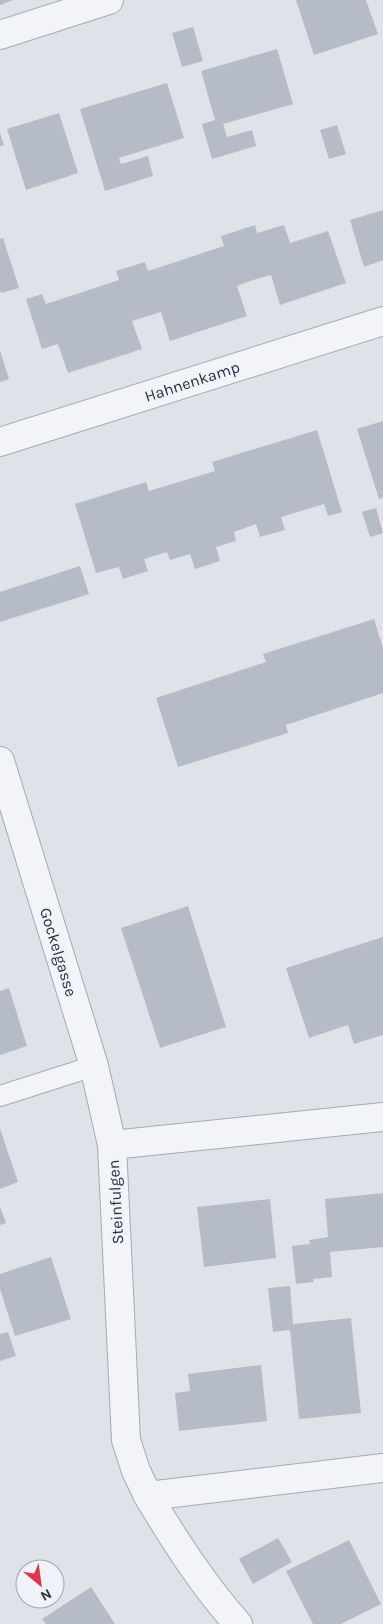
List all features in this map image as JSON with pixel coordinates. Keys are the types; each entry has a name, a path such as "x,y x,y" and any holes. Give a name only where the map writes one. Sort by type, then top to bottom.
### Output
{"street":[{"path":"0,35 109,0"},
{"name":"Hahnenkamp","path":"0,442 383,321"},
{"name":"Gockelgasse","path":"0,761 94,1066 112,1145"},
{"name":"Steinfulgen","path":"238,1624 222,1606 180,1549 148,1496 136,1471 126,1440 112,1145 383,1117"},
{"path":"148,1496 383,1468"}],"lane":[{"path":"0,1096 94,1066"}],"building":[{"path":"0,0 13,0 0,5"},
{"path":"296,0 366,0 378,34 314,55"},
{"path":"193,27 203,61 182,67 172,33"},
{"path":"277,49 293,104 223,124 227,137 252,130 256,146 212,159 202,124 215,120 201,71"},
{"path":"167,83 184,138 119,158 121,164 148,156 153,176 105,191 80,109"},
{"path":"59,113 78,173 26,190 7,129"},
{"path":"337,125 346,154 329,159 320,130"},
{"path":"0,133 4,145 0,146"},
{"path":"383,210 383,260 364,267 350,220"},
{"path":"255,225 257,233 284,225 290,243 328,231 346,283 280,305 271,275 253,280 237,286 247,316 170,341 161,312 132,321 142,349 68,373 58,344 42,349 26,299 42,294 46,304 119,280 116,271 145,262 148,271 224,246 221,236"},
{"path":"3,238 19,288 1,293 0,239"},
{"path":"0,350 9,379 0,382"},
{"path":"383,421 383,498 379,499 357,429"},
{"path":"317,430 342,512 328,516 324,504 281,517 285,530 260,537 256,524 234,532 236,541 216,547 220,561 195,569 190,554 170,560 167,552 144,559 148,571 123,579 119,567 96,573 75,504 146,482 149,491 215,471 212,462"},
{"path":"376,508 383,533 370,537 362,512"},
{"path":"80,566 89,594 0,622 0,592"},
{"path":"374,619 383,648 383,693 286,725 288,733 178,767 156,698 266,662 263,654"},
{"path":"188,906 226,1027 160,1048 121,928"},
{"path":"383,937 383,1035 354,1044 348,1025 309,1038 286,968"},
{"path":"9,988 27,1046 0,1055 0,991"},
{"path":"0,1129 18,1182 0,1189"},
{"path":"383,1193 383,1247 330,1252 332,1277 313,1279 314,1282 296,1284 292,1246 310,1244 309,1240 328,1237 325,1199"},
{"path":"270,1199 276,1258 204,1267 197,1207"},
{"path":"0,1207 6,1223 0,1225"},
{"path":"51,1257 71,1319 15,1336 0,1289 0,1274"},
{"path":"290,1286 293,1324 351,1318 361,1413 299,1419 290,1330 273,1332 268,1288"},
{"path":"8,1332 16,1356 0,1361 0,1334"},
{"path":"261,1365 267,1421 179,1431 175,1393 190,1391 188,1374"},
{"path":"278,1538 292,1562 253,1584 239,1559"},
{"path":"349,1540 381,1604 341,1624 313,1624 286,1571"},
{"path":"91,1587 115,1624 46,1624 42,1619 57,1609 65,1609 65,1604"}]}
